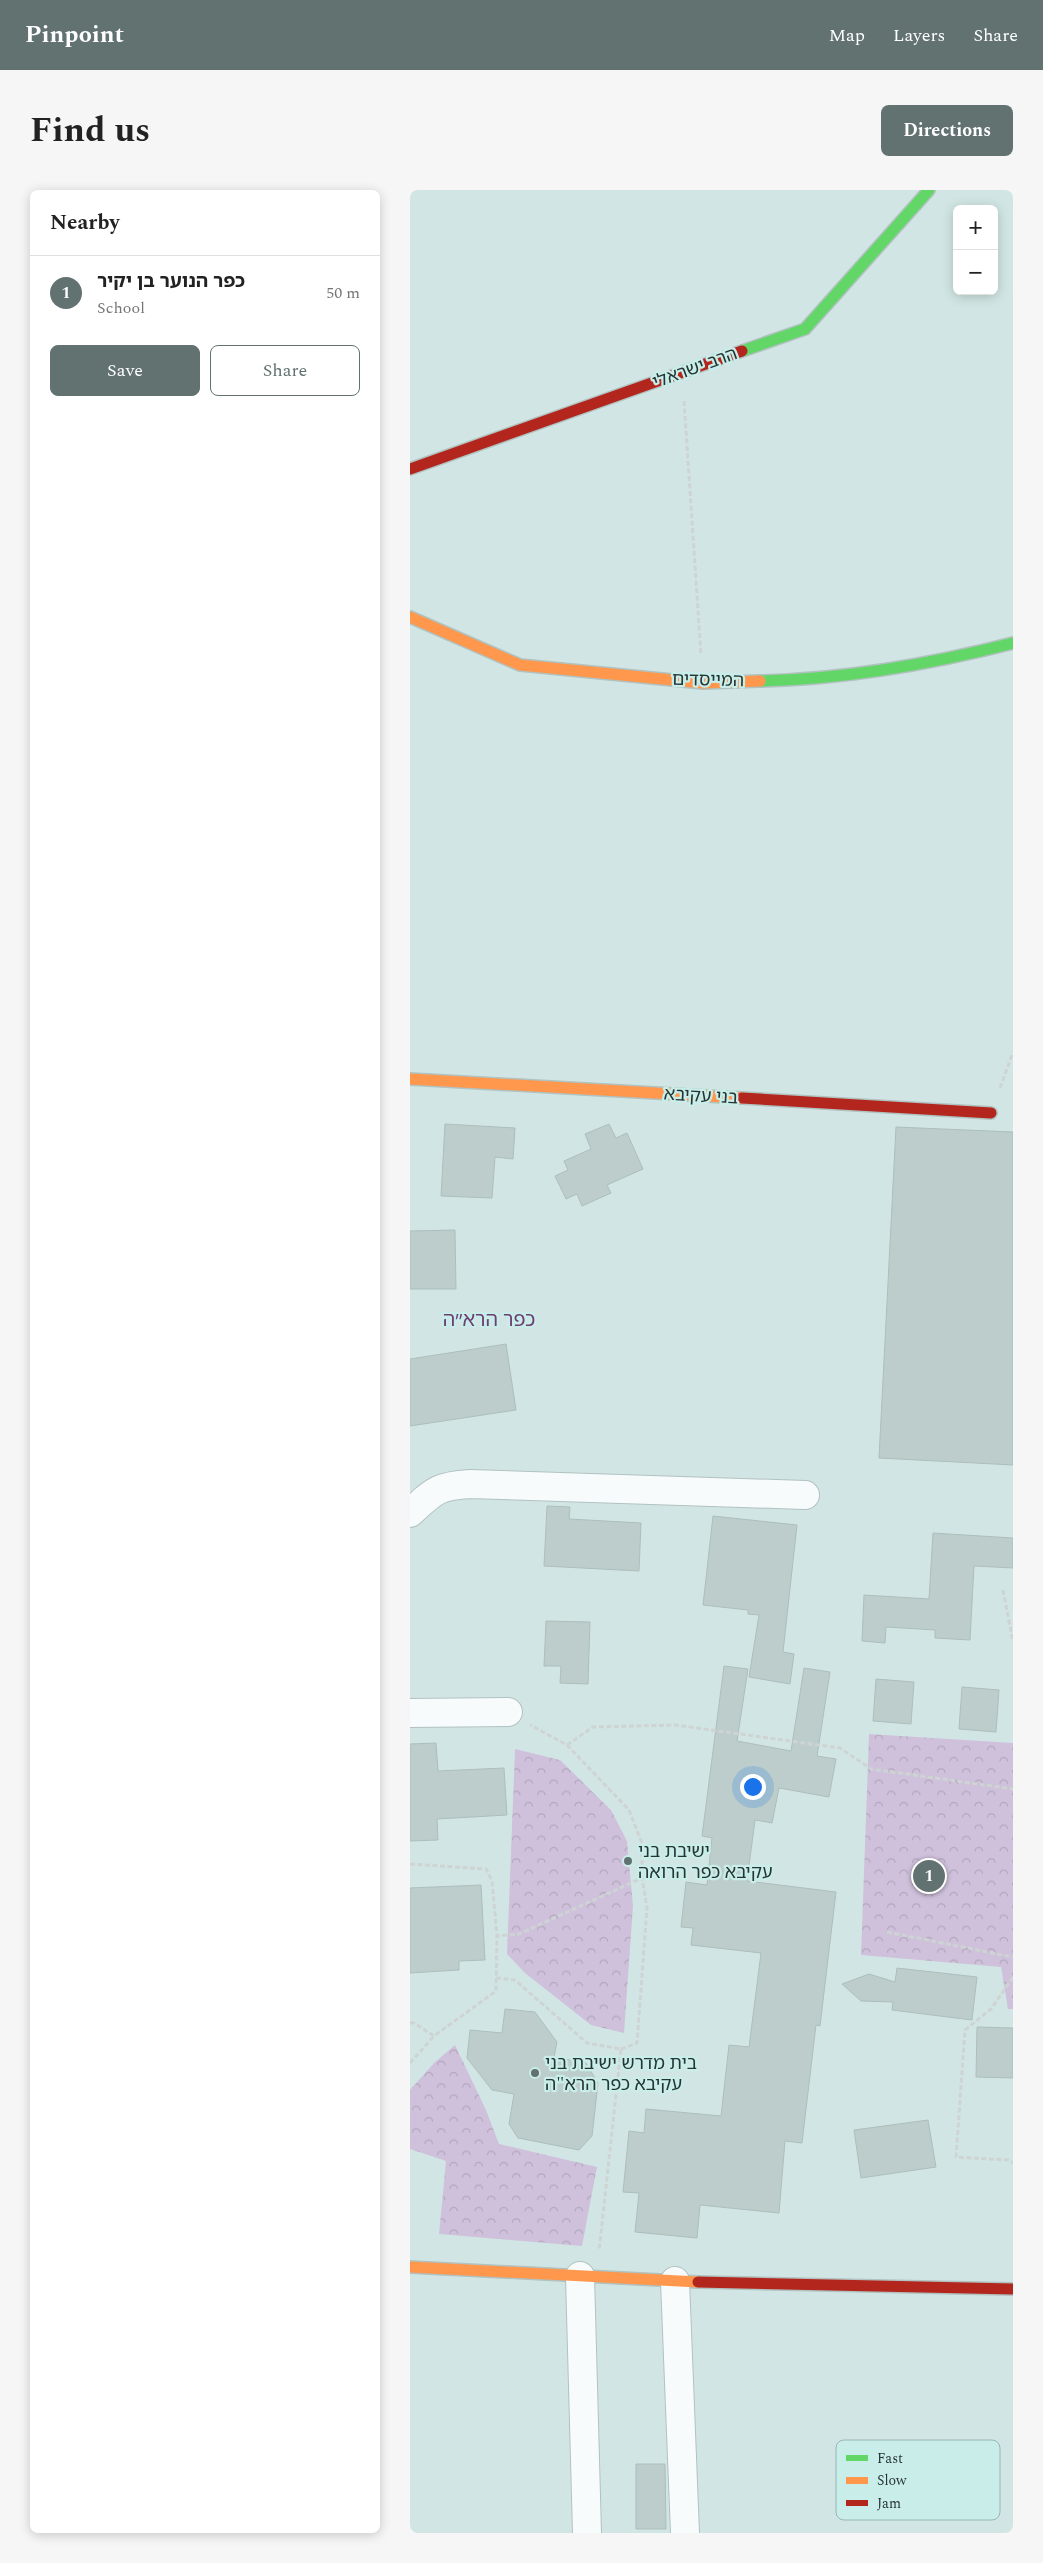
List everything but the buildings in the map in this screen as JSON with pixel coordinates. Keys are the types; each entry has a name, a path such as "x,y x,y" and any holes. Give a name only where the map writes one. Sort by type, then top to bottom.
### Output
{"street":[{"name":"הרב ישראלי","path":"410,469 804,329 929,190"},
{"name":"המייסדים","path":"410,617 520,665 703,683 807,680 959,657 1013,643"},
{"name":"בני עקיבא","path":"410,1079 991,1113"},
{"path":"410,1513 434,1490 450,1485 470,1484 804,1495"},
{"path":"410,1713 508,1712"},
{"path":"410,2267 675,2281 1013,2289"},
{"path":"587,2533 588,2276"},
{"path":"675,2281 685,2533"}],"path":[{"path":"682,373 703,683"},
{"path":"991,1113 1013,1052"},
{"path":"1003,1590 1013,1642"},
{"path":"496,1978 514,1980 587,2043 621,2049 637,2043 647,1908 642,1878 642,1843 629,1810 567,1745 508,1712"},
{"path":"567,1745 593,1727 676,1725 840,1748 872,1769 1013,1789"},
{"path":"410,1864 486,1869 492,1881 497,1936 496,1991 434,2036 410,2063"},
{"path":"497,1936 519,1934 642,1878"},
{"path":"887,1932 1013,1957"},
{"path":"1013,1977 991,2009 965,2030 956,2156 1008,2160 1013,2163"},
{"path":"410,2023 414,2023 434,2036"},
{"path":"588,2276 621,2049"}],"green space":[{"path":"869,1734 1013,1743 1013,2009 1008,2009 1001,1967 861,1955"},
{"path":"515,1749 560,1760 611,1810 627,1841 633,1906 624,2033 591,2025 525,1973 507,1954"},
{"path":"455,2045 486,2110 499,2144 597,2167 582,2246 439,2234 446,2161 410,2149 410,2090 435,2062"}],"traffic: fast":[{"path":"742,351 805,329 929,190"},
{"path":"760,681 855,674 951,658 1013,643"}],"traffic: slow":[{"path":"410,617 520,665 703,683 760,681"},
{"path":"410,1079 742,1098"},
{"path":"410,2267 698,2282"}],"traffic: jam":[{"path":"410,469 742,351"},
{"path":"742,1098 991,1113"},
{"path":"698,2282 1013,2289"}],"place":[{"name":"ישיבת בני עקיבא כפר הרואה","path":"628,1861"},
{"name":"כפר הנוער בן יקיר","path":"929,1876"},
{"name":"בית מדרש ישיבת בני עקיבא כפר הרא\"ה","path":"535,2073"}],"district":[{"name":"כפר הרא״ה","path":"489,1320"}]}
